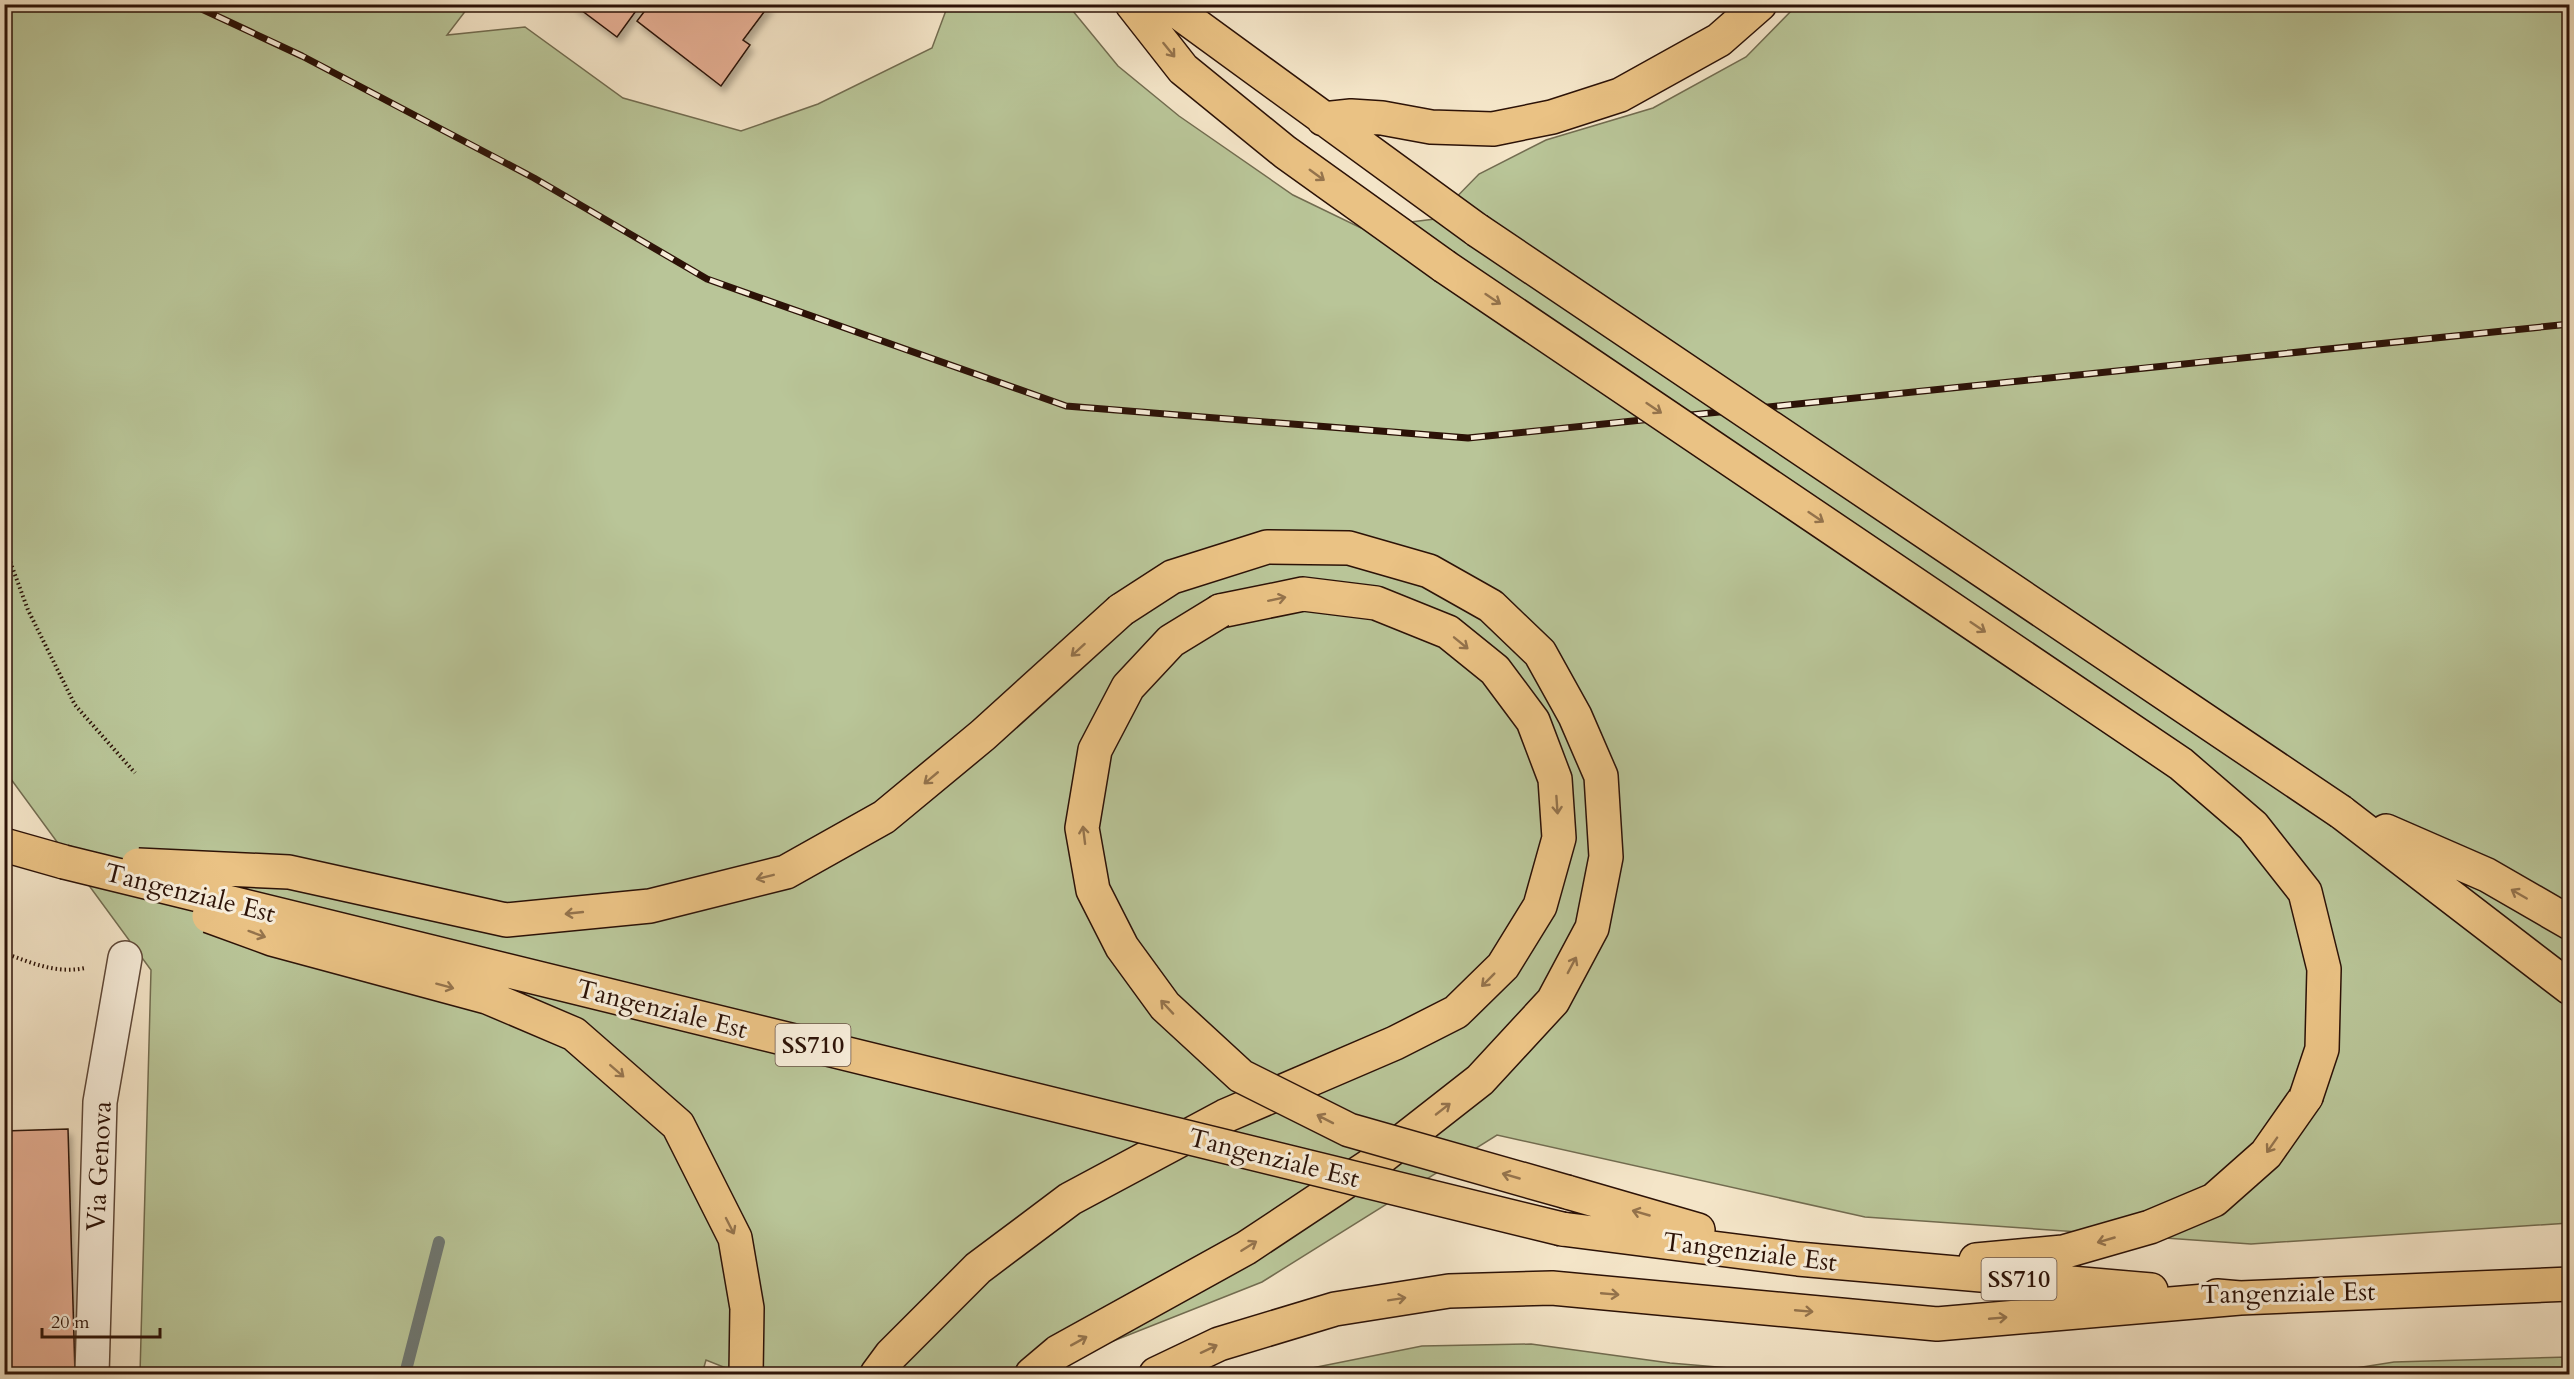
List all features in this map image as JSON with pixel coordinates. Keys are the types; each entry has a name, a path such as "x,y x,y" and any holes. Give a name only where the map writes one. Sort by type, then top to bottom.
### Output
{"main road":[{"path":"877,1374 891,1355 978,1268 1070,1199 1225,1116 1257,1102 1267,1098 1278,1093 1395,1043 1456,1012 1503,966 1540,906 1559,838 1555,779 1533,721 1495,670 1448,632 1377,603 1303,594 1220,611 1171,641 1128,687 1095,750 1082,828 1093,890 1122,947 1165,1006 1241,1076 1271,1091 1280,1096 1349,1130 1798,1259 1972,1260 2063,1252 2150,1227 2214,1200 2266,1154 2306,1097 2322,1049 2324,969 2305,892 2253,825 2181,764 1444,266 1285,152 1183,69 1132,4"},
{"path":"1167,4 1477,230 2341,812 2570,988"},
{"path":"1323,119 1351,116 1382,118 1431,127 1493,129 1552,117 1620,95 1719,40 1760,4"},
{"path":"64,862 290,872 506,920 650,906 786,872 884,817 983,735 1121,610 1172,578 1267,547 1348,548 1429,572 1491,606 1540,653 1575,716 1601,776 1606,857 1592,928 1552,1001 1480,1080 1374,1163 1246,1248 1058,1352 1032,1374"},
{"path":"2341,812 2487,875 2570,923"},
{"name":"Tangenziale Est","path":"4,845 64,862 1562,1229 1798,1259 2240,1298 2570,1284"},
{"path":"64,862 272,939 487,997 574,1034 678,1125 735,1238 747,1308 746,1374"},
{"path":"1156,1374 1220,1344 1335,1309 1449,1291 1552,1288 1938,1324 2240,1298"}],"street":[{"name":"Via Genova","path":"92,1374 100,1102 125,962"}],"path":[{"path":"4,545 28,610 75,705 135,773"},
{"path":"4,953 48,968 68,971 100,964 125,962"}],"green space":[{"path":"4,5 470,5 447,35 525,27 623,98 741,131 818,104 932,48 948,5 1068,5 1118,66 1179,116 1293,195 1361,228 1435,219 1479,174 1546,140 1653,108 1746,57 1797,5 2569,5 2569,1223 2251,1244 1865,1217 1497,1135 1262,1282 1030,1374 741,1374 706,1360 702,1374 140,1374 151,970 5,771"},
{"path":"1531,1344 1670,1363 1802,1374 1282,1374 1422,1346"},
{"path":"2569,1357 2569,1374 2318,1374 2394,1362"}],"building":[{"path":"573,4 641,4 617,37"},
{"path":"650,4 770,4 743,40 750,45 721,86 637,21"},
{"path":"68,1129 75,1374 4,1374 4,1131"}],"waterway":[{"path":"405,1374 439,1242"}],"railway":[{"path":"191,4 302,56 534,178 707,279 1066,406 1468,438 2570,324"}]}
